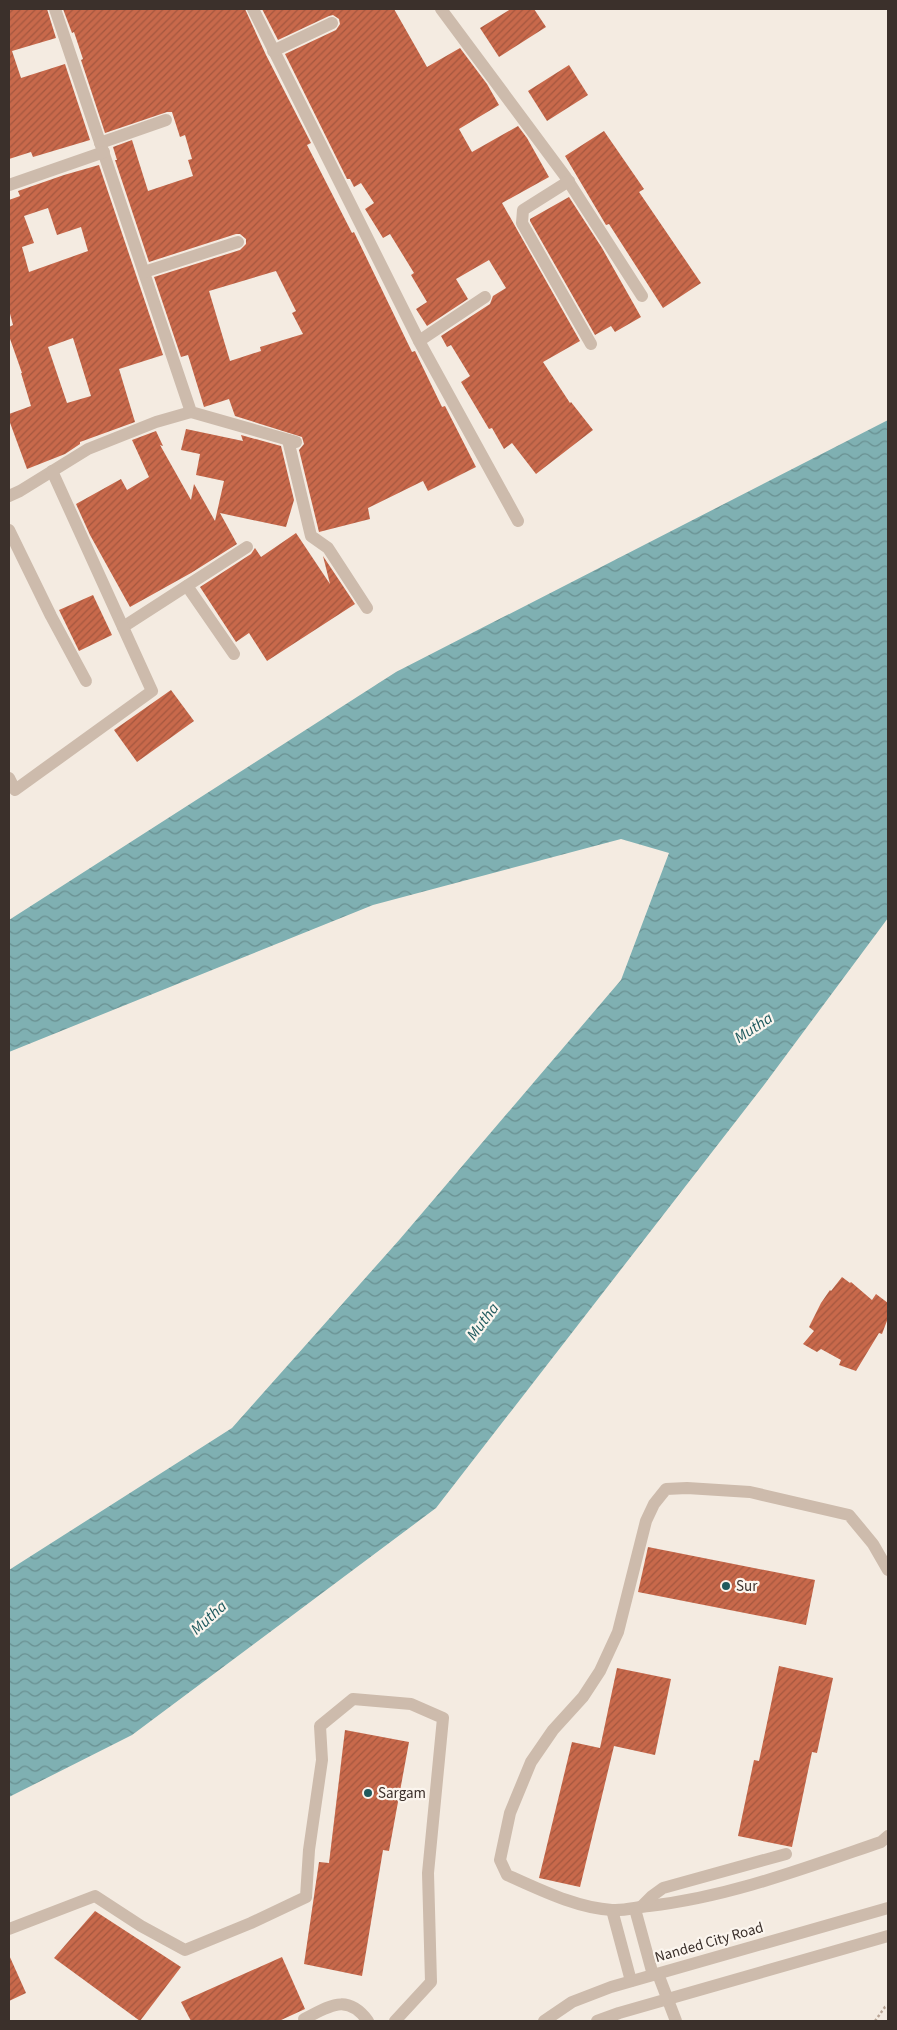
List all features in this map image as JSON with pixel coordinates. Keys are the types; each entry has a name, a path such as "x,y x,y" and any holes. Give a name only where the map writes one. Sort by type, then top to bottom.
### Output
{"street":[{"path":"56,9 191,412"},
{"path":"254,9 273,51 419,341 518,521"},
{"path":"441,9 569,181 642,296"},
{"path":"273,51 332,23"},
{"path":"9,185 166,120"},
{"path":"569,181 523,210 522,223 591,344"},
{"path":"144,272 238,242"},
{"path":"419,341 485,297"},
{"path":"9,496 88,449 156,422 191,412 292,441 311,536 328,548 367,608"},
{"path":"9,778 15,790 152,691 52,471"},
{"path":"9,530 51,616 86,681"},
{"path":"123,627 248,548"},
{"path":"187,586 234,654"},
{"path":"888,1570 873,1544 849,1515 750,1492 687,1488 666,1489 654,1504 646,1521 618,1632 600,1672 583,1696 552,1730 531,1762 510,1813 500,1860 507,1875 562,1898 596,1908 612,1910 683,1902 721,1894 881,1842 888,1836"},
{"path":"9,1929 95,1896 141,1926 185,1950 252,1923 306,1897 309,1850 322,1760 320,1726 353,1699 411,1704 443,1718 428,1873 431,1982 395,2021"},
{"path":"639,1908 663,1888 786,1854"},
{"path":"639,1908 656,1974 676,2021"},
{"name":"Nanded City Road","path":"544,2021 572,2002 631,1981 888,1908"},
{"path":"612,1910 631,1981"},
{"path":"597,2021 666,1999 888,1936"},
{"path":"304,2019 335,2003 351,2007 363,2014 368,2021"}],"path":[{"path":"875,2021 885,2007 888,2006"}],"water":[{"name":"Mutha","path":"888,420 888,918 764,1085 436,1508 132,1735 9,1797 9,1570 232,1428 400,1239 621,980 669,853 621,839 373,905 9,1052 9,920 396,672"}],"building":[{"path":"9,9 47,9 56,38 12,51 21,78 65,64 90,140 33,157 31,152 9,159"},
{"path":"63,9 245,9 311,143 307,145 352,233 354,232 412,352 415,351 442,407 445,406 476,467 428,491 423,481 368,508 370,519 319,532 299,450 304,444 302,437 235,416 229,399 204,407 188,355 181,357 154,277 240,250 246,244 246,239 240,234 236,234 149,262 115,160 117,160 113,147 132,140 148,191 193,176 188,160 192,159 185,135 180,137 172,112 105,133 81,60 83,59 74,32 72,33","holes":["276,271 296,311 292,313 303,334 260,347 261,351 230,361 209,291"]},
{"path":"262,9 394,9 427,67 460,48 487,84 499,105 459,129 472,152 518,126 527,138 549,177 502,203 580,341 543,362 570,403 593,430 536,474 512,443 504,449 492,428 489,429 461,382 470,376 451,345 447,347 441,336 490,304 493,296 506,288 489,260 456,279 468,299 427,326 416,309 427,302 411,275 414,273 390,234 383,238 365,209 374,203 361,183 354,187 350,179 347,179 285,54 336,30 340,24 339,19 333,15 329,16 278,40"},
{"path":"511,9 534,9 546,27 499,57 480,28"},
{"path":"569,65 588,95 547,121 528,91"},
{"path":"604,131 644,189 639,192 701,283 663,308 609,224 606,225 565,156"},
{"path":"99,165 163,355 119,369 135,422 80,442 80,444 65,454 27,469 9,420 9,414 31,406 9,336 9,327 13,325 9,310 9,200 20,196 18,191","holes":["48,208 57,235 81,227 88,251 29,272 22,247 34,243 24,216","73,338 91,396 67,403 48,347"]},
{"path":"569,197 602,248 641,317 615,332 611,326 595,335 530,221 530,219"},
{"path":"186,429 243,441 241,435 281,446 294,500 286,527 220,513 237,544 191,573 130,607 90,535 76,504 121,479 127,490 149,477 132,440 156,431 163,446 160,445 191,500 194,484 215,521 224,481 196,475 200,454 181,450"},
{"path":"296,533 330,584 323,556 355,604 267,661 249,633 236,642 200,587 251,554 255,548 261,557"},
{"path":"93,595 112,635 79,651 59,610"},
{"path":"171,690 194,721 137,762 114,730"},
{"path":"842,1277 851,1282 872,1300 876,1294 888,1303 888,1318 882,1334 879,1333 856,1371 839,1365 841,1360 821,1349 817,1352 803,1344 814,1331 809,1327 821,1303"},
{"name":"Sur","path":"648,1547 815,1580 806,1625 638,1592"},
{"path":"779,1666 833,1678 817,1753 812,1752 792,1847 738,1836 754,1760 759,1761"},
{"path":"617,1668 671,1679 655,1755 614,1746 580,1887 539,1878 572,1742 600,1748"},
{"path":"345,1730 409,1742 389,1851 383,1850 362,1976 304,1964 319,1862 329,1863"},
{"path":"95,1911 181,1967 140,2021 54,1958"},
{"path":"9,1955 26,1993 9,2001"},
{"path":"282,1957 305,2009 279,2021 191,2021 181,2002"}],"place":[{"name":"Sur","path":"726,1586"},
{"name":"Sargam","path":"368,1793"}]}
